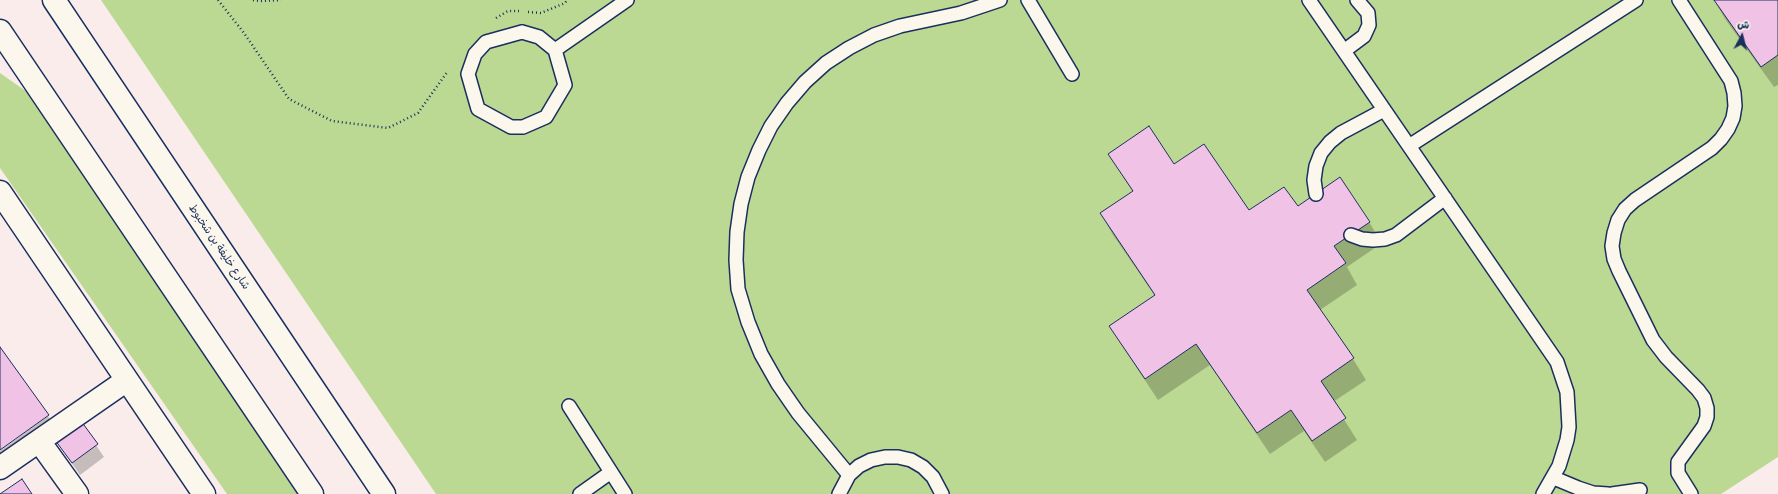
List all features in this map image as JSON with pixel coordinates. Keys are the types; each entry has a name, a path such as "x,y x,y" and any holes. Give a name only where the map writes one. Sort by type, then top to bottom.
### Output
{"main road":[{"name":"شارع خليفة بن شخبوط","path":"54,0 384,494"},
{"path":"0,31 312,494"},
{"path":"0,192 204,494"},
{"path":"0,468 127,380"},
{"path":"39,441 77,494"}],"lane":[{"path":"555,50 627,0"},
{"path":"849,475 798,413 778,384 761,354 748,322 738,289 736,260 739,218 748,176 768,132 787,103 805,82 826,63 849,48 874,35 900,26 968,11 1000,0"},
{"path":"1028,0 1072,74"},
{"path":"1309,0 1552,352 1561,372 1567,392 1568,426 1564,453 1554,478 1543,494"},
{"path":"1344,51 1364,36 1369,25 1368,13 1357,0"},
{"path":"1409,146 1636,0"},
{"path":"1679,0 1731,81 1735,106 1733,118 1721,140 1635,200 1625,209 1618,220 1612,246 1614,259 1619,271 1653,340 1666,357 1704,398 1707,408 1707,417 1704,426 1678,462 1678,473 1691,494"},
{"path":"522,32 539,37 555,50 565,86 546,118 524,127 511,128 478,109 468,74 475,54 486,42 522,32"},
{"path":"1316,194 1314,180 1316,166 1321,153 1330,142 1341,133 1384,110"},
{"path":"1351,235 1362,239 1374,240 1385,239 1396,235 1445,198"},
{"path":"569,406 625,494"},
{"path":"839,494 849,475 859,466 871,460 884,457 898,457 911,460 923,467 933,477 942,494"},
{"path":"580,494 611,472"},
{"path":"1554,478 1593,493 1608,494"},
{"path":"1612,494 1640,490"}],"path":[{"path":"218,0 244,33 289,98 332,121 388,128 418,113 441,83 452,65"},
{"path":"253,0 260,2 281,0"},
{"path":"494,18 508,11 541,13 565,3 567,0"}],"green space":[{"path":"101,0 1714,0 1761,66 1778,55 1778,457 1721,494 436,494","holes":["1149,126 1174,164 1204,144 1249,210 1284,187 1298,206 1340,177 1370,221 1334,246 1346,263 1307,290 1354,358 1321,381 1346,418 1312,441 1291,410 1257,433 1196,344 1145,379 1109,326 1155,295 1100,213 1133,191 1108,154"]},
{"path":"0,73 27,92 298,494 227,494 0,168"}],"building":[{"path":"1714,0 1778,0 1778,55 1761,67"},
{"path":"1149,126 1174,164 1204,144 1249,210 1284,187 1298,206 1340,177 1370,222 1334,246 1346,263 1307,290 1354,358 1321,381 1346,418 1312,441 1291,410 1257,433 1196,344 1145,379 1109,326 1155,295 1100,213 1133,191 1108,154"},
{"path":"0,347 49,415 0,450"},
{"path":"81,421 98,444 72,463 55,440"},
{"path":"22,479 32,494 0,494"}]}
